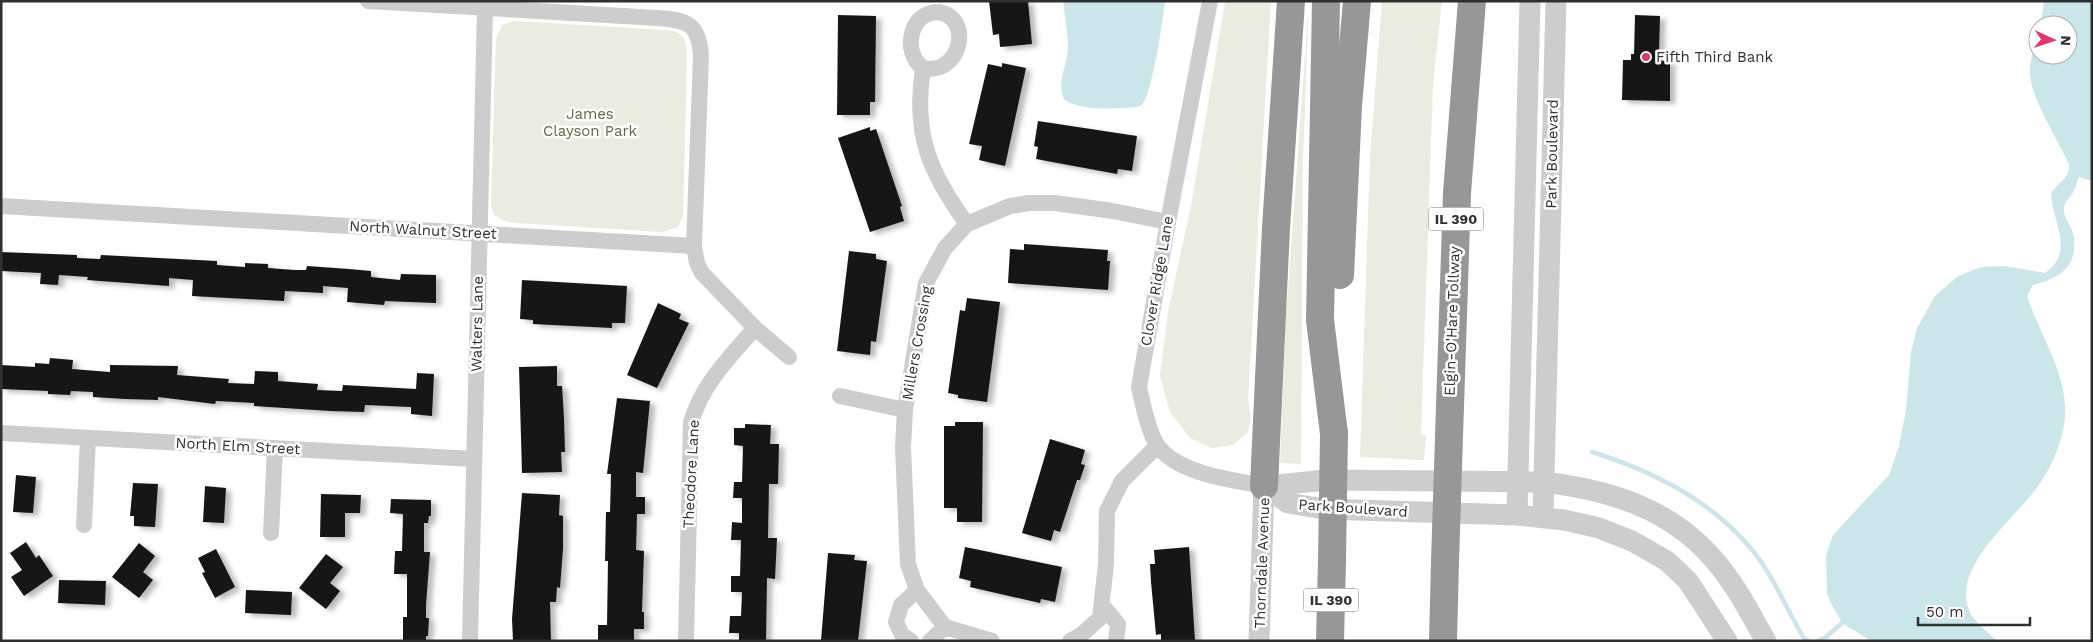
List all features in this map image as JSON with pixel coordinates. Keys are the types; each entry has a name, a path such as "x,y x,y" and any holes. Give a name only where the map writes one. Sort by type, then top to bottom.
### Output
{"highway":[{"path":"1264,486 1276,228 1291,1"},
{"path":"1326,1 1320,320 1334,434"},
{"name":"IL 390","path":"1330,641 1334,434 1348,106 1357,1"},
{"name":"Elgin-O'Hare Tollway","path":"1443,641 1457,193 1472,1"}],"street":[{"path":"368,1 657,18 676,20 692,26 698,38 701,56 694,246 700,271 756,328 789,358"},
{"name":"Clover Ridge Lane","path":"1157,446 1144,410 1139,387 1210,1"},
{"name":"Park Boulevard","path":"1264,486 1288,503 1324,509 1517,515 1530,1"},
{"name":"Park Boulevard","path":"1543,518 1556,1"},
{"name":"Walters Lane","path":"470,641 485,8"},
{"path":"923,68 920,108 927,154 940,186 966,224"},
{"name":"Millers Crossing","path":"945,627 916,590 908,564 903,447 905,410 926,283 945,248 966,224 1002,209 1036,203 1114,211 1168,222"},
{"name":"North Walnut Street","path":"1,206 694,246"},
{"name":"Theodore Lane","path":"686,641 691,422 703,391 713,376 756,328"},
{"path":"840,396 905,410"},
{"name":"North Elm Street","path":"1,433 474,459"},
{"path":"84,525 88,438"},
{"path":"1070,641 1081,635 1100,618 1107,511 1122,481 1157,446 1172,459 1192,469 1219,478 1264,486"},
{"path":"271,532 275,448"},
{"name":"Park Boulevard","path":"1264,486 1327,480 1517,481"},
{"path":"1517,481 1577,485 1628,499 1657,513 1682,530 1704,550 1730,580 1766,641"},
{"name":"Thorndale Avenue","path":"1259,641 1264,486"},
{"path":"1517,515 1598,528 1632,541 1667,561 1688,581 1727,641"},
{"path":"911,641 902,636 896,622 901,605 916,590"},
{"path":"1102,605 1118,624 1116,641"},
{"path":"930,641 945,627 992,641"}],"green space":[{"path":"1225,1 1271,1 1248,398 1251,420 1247,433 1233,445 1212,448 1190,438 1170,412 1160,376 1168,312 1192,201"},
{"path":"1309,1 1303,159 1301,464 1280,463 1286,318"},
{"path":"1382,1 1442,1 1433,84 1421,433 1426,436 1424,460 1360,457 1370,157"},
{"name":"James Clayson Park","path":"514,21 666,30 676,32 683,37 687,55 683,216 678,227 663,232 515,223 504,221 494,215 491,206 496,39 502,25"}],"water":[{"path":"1063,1 1165,1 1153,74 1145,100 1141,106 1113,109 1090,108 1064,99 1061,81 1068,49"},
{"path":"2044,1 2092,1 2092,181 2079,177 2074,191 2065,205 2064,212 2074,237 2073,257 2058,275 2033,285 2027,296 2060,378 2065,412 2063,430 2054,459 2042,480 1989,543 1969,576 1966,593 1969,610 1978,623 1997,641 1871,641 1842,623 1833,607 1827,594 1826,555 1833,535 1889,475 1899,446 1906,410 1911,352 1917,328 1935,296 1958,276 1981,267 2004,266 2045,273 2054,264 2059,255 2061,246 2060,236 2051,193 2068,173 2069,164 2035,95 2030,69 2030,65 2078,65 2078,15 2042,15"}],"building":[{"path":"989,1 1028,1 1032,44 1000,47 999,34 993,35"},
{"path":"838,15 876,16 875,102 870,102 870,115 837,115"},
{"name":"Fifth Third Bank","path":"1635,15 1660,16 1659,55 1662,55 1662,61 1670,61 1670,101 1622,100 1623,60 1631,60 1631,54 1634,54"},
{"path":"1002,63 1026,68 1005,166 979,160 982,146 969,144 988,64 1002,67"},
{"path":"1038,121 1137,136 1132,171 1118,169 1117,174 1036,159 1038,147 1034,146"},
{"path":"870,127 870,131 876,129 902,206 900,207 904,221 870,232 838,138"},
{"path":"1024,244 1108,250 1107,261 1110,261 1108,290 1008,283 1010,249 1024,250"},
{"path":"849,251 876,254 876,259 887,261 876,342 871,341 870,355 837,351"},
{"path":"1,252 77,255 77,258 100,259 101,255 217,261 217,265 245,267 245,263 268,264 268,268 295,270 306,270 307,266 371,271 371,277 400,280 401,274 436,275 436,303 385,301 384,305 347,302 348,288 323,286 323,293 285,291 284,301 192,296 193,280 169,278 169,286 87,280 88,277 59,275 58,285 40,284 41,273 1,271"},
{"path":"522,280 627,286 625,323 612,323 612,328 533,324 533,320 520,319"},
{"path":"967,298 1000,302 987,402 958,398 958,395 948,393 960,310 965,311"},
{"path":"658,303 681,314 679,319 689,323 657,388 627,375"},
{"path":"50,358 73,360 72,369 110,372 110,365 178,366 177,375 229,379 228,383 254,384 255,371 278,372 278,381 318,384 317,390 342,391 343,385 416,389 417,373 434,374 432,416 411,414 411,407 365,405 364,412 330,411 254,406 254,403 216,401 215,404 158,397 158,400 93,397 93,392 71,391 70,395 48,394 48,391 1,389 1,365 35,367 35,363 49,364"},
{"path":"557,366 557,386 562,386 564,418 565,452 561,452 562,472 522,473 519,367"},
{"path":"617,398 650,401 643,473 636,472 636,497 645,497 645,514 637,514 636,550 644,551 642,612 644,612 644,629 634,629 634,641 598,641 598,625 607,625 608,561 605,561 606,512 610,512 611,474 607,474"},
{"path":"955,422 983,422 982,522 957,522 957,508 944,508 944,426 955,426"},
{"path":"745,424 771,425 770,444 779,444 778,484 769,484 768,538 777,538 775,579 767,578 766,641 739,641 739,633 729,633 730,616 741,616 742,592 731,592 731,576 740,576 741,540 731,540 732,522 742,523 742,498 733,498 734,482 742,482 743,446 734,445 734,428 745,428"},
{"path":"1050,439 1085,450 1081,464 1085,465 1080,480 1077,480 1060,532 1054,530 1051,541 1022,533"},
{"path":"16,475 36,477 33,513 13,512"},
{"path":"133,483 158,484 155,527 134,526 134,516 130,516"},
{"path":"205,486 226,488 224,523 203,522"},
{"path":"522,493 560,495 559,515 563,516 563,549 560,588 557,587 556,602 550,602 551,641 513,641 512,619"},
{"path":"321,494 361,495 360,513 345,513 345,537 320,537"},
{"path":"391,499 431,500 431,516 429,516 428,523 424,523 424,552 430,552 426,605 426,618 429,618 426,641 403,641 403,617 407,617 407,574 394,574 395,551 402,551 403,514 390,513"},
{"path":"26,542 36,558 39,555 53,576 24,596 11,577 22,570 10,553"},
{"path":"139,543 155,556 143,572 153,580 139,598 112,577"},
{"path":"965,547 1062,567 1055,602 1041,599 1040,603 970,587 971,581 959,578"},
{"path":"1189,547 1195,641 1161,641 1161,634 1156,635 1151,582 1150,564 1155,564 1154,550"},
{"path":"216,549 235,587 215,598 202,573 205,572 198,558"},
{"path":"828,553 855,555 854,560 867,561 858,641 821,641"},
{"path":"326,554 343,567 330,583 340,591 326,609 299,588"},
{"path":"59,580 106,581 105,605 58,603"},
{"path":"246,590 292,592 291,615 245,613"}],"waterway":[{"path":"1592,452 1659,478 1700,502 1719,517 1753,551 1773,582 1803,637 1808,641"},
{"path":"1818,641 1826,637 1842,623"}],"place":[{"name":"Fifth Third Bank","path":"1646,57"}]}
